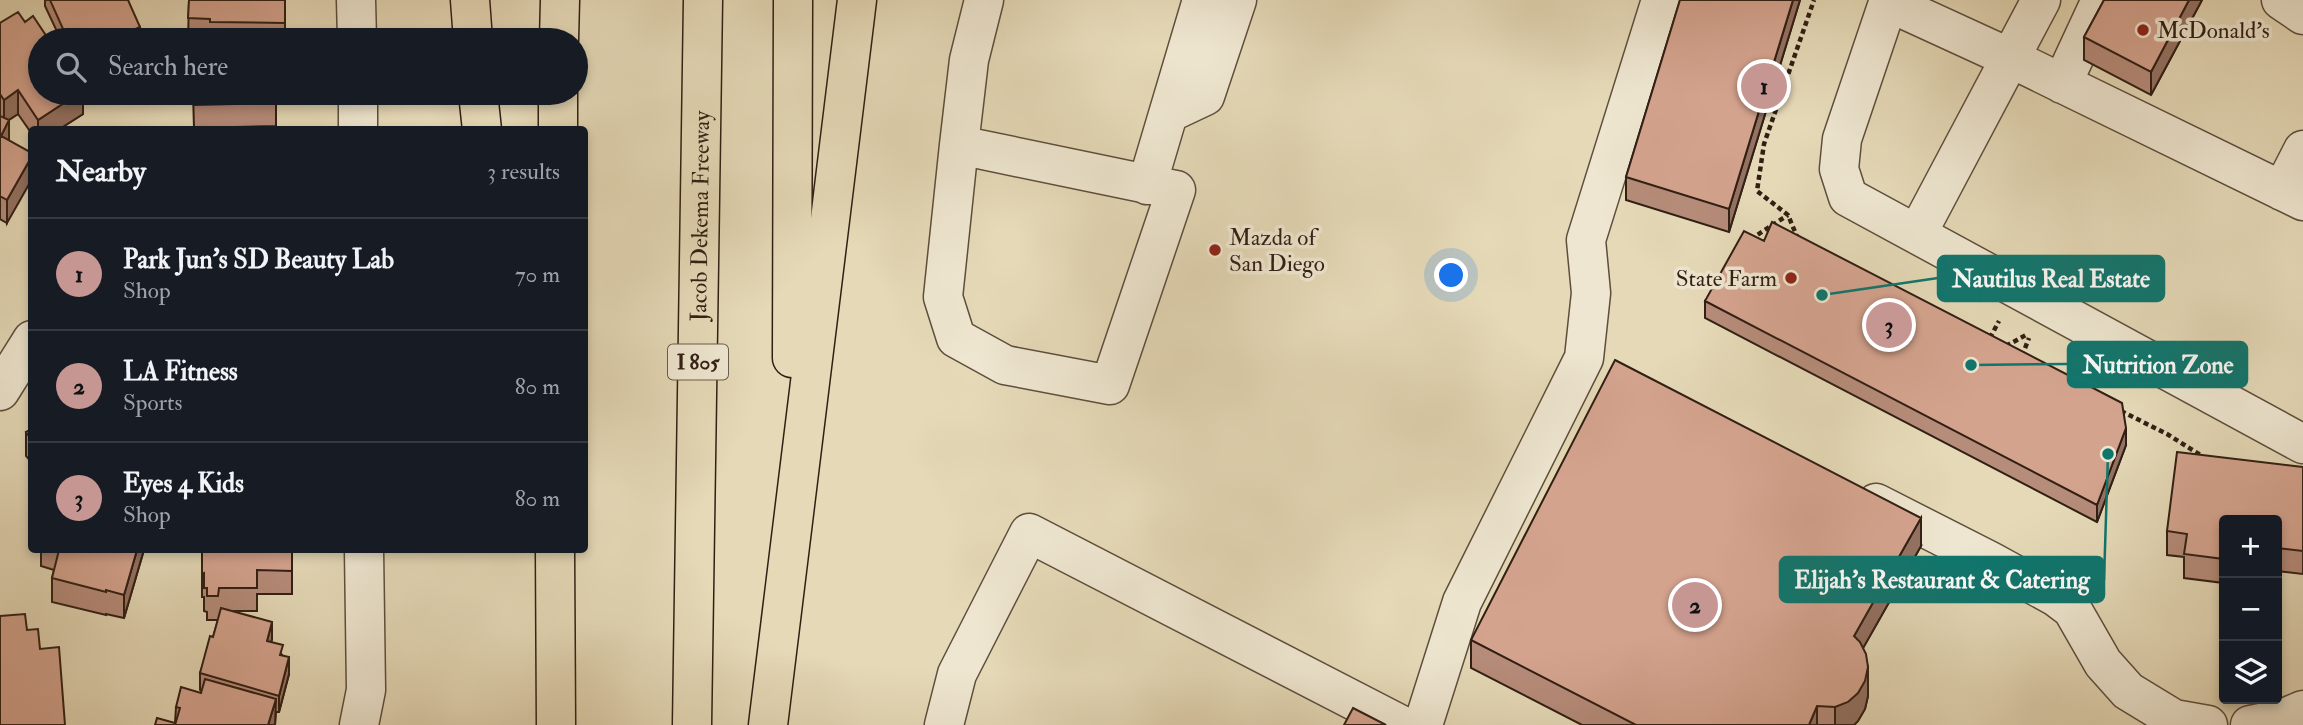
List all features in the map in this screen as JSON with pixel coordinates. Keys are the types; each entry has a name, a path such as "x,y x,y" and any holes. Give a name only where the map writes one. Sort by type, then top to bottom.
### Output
{"highway":[{"path":"470,0 472,28"},
{"path":"559,28 560,0"},
{"name":"Jacob Dekema Freeway","path":"692,725 703,0"},
{"path":"787,570 792,380 793,0"},
{"path":"768,725 857,0"},
{"path":"479,105 482,126"},
{"path":"558,105 558,126"},
{"path":"555,553 556,725"}],"street":[{"path":"356,0 357,28"},
{"path":"959,145 1176,190 1110,385 1005,365 956,338 943,297 959,145 969,60 984,0"},
{"path":"1147,185 1202,0"},
{"path":"1169,113 1205,96 1237,0"},
{"path":"1423,725 1462,602 1597,364 1586,240 1661,0"},
{"path":"1917,234 2041,0"},
{"path":"2062,84 2101,0"},
{"path":"2281,0 2303,15"},
{"path":"2303,150 2293,196 1889,1 1842,139 1839,169 1848,197 2303,444"},
{"path":"358,105 358,126"},
{"path":"0,391 28,346"},
{"path":"1843,487 1990,561 2072,608 2103,663 2128,691 2184,723"},
{"path":"944,725 957,674 1029,533 1401,725"},
{"path":"359,725 366,690 364,553"},
{"path":"2249,725 2284,718 2303,710"}],"path":[{"path":"1766,248 1754,242 1758,235 1788,215"},
{"path":"2004,348 2031,332"}],"building":[{"path":"50,0 128,0 140,27 138,28 63,28"},
{"path":"189,0 285,0 285,23 210,22 210,19 188,18"},
{"path":"1680,0 1793,0 1729,209 1626,177"},
{"name":"McDonald's","path":"2104,0 2189,0 2151,72 2084,37"},
{"path":"18,12 25,22 33,16 41,28 28,28 28,105 18,90 4,100 0,94 0,23"},
{"path":"28,105 61,105 38,120"},
{"path":"0,116 9,120 1,136 28,151 28,163 7,200 0,196"},
{"path":"1772,222 2122,403 2126,428 2097,505 1705,301 1744,231 1764,241"},
{"path":"1615,360 1921,518 1854,636 1866,654 1868,667 1865,681 1858,693 1848,702 1835,707 1817,706 1809,725 1636,725 1471,640"},
{"path":"2177,452 2303,467 2303,551 2282,549 2282,515 2219,515 2219,558 2184,554 2187,534 2167,531"},
{"path":"58,553 136,553 124,595 52,578"},
{"path":"202,553 292,553 292,571 257,570 257,588 219,588 218,596 207,596 204,573 202,574"},
{"path":"221,608 272,622 267,641 283,645 280,655 289,657 279,696 200,673"},
{"path":"25,614 27,630 38,629 40,649 59,647 65,725 0,725 0,616"},
{"path":"205,679 276,699 268,725 175,725 180,708 176,707 181,687 201,693"},
{"path":"1353,708 1386,725 1344,725"},
{"path":"157,718 175,723 175,725 155,725"}],"place":[{"name":"McDonald's","path":"2143,30"},
{"name":"Park Jun's SD Beauty Lab","path":"1764,86"},
{"name":"Mazda of San Diego","path":"1215,250"},
{"name":"State Farm","path":"1791,278"},
{"name":"Nautilus Real Estate","path":"1822,295"},
{"name":"Eyes 4 Kids","path":"1889,325"},
{"name":"Nutrition Zone","path":"1971,365"},
{"name":"Elijah's Restaurant & Catering","path":"2108,454"},
{"name":"LA Fitness","path":"1695,605"}]}
